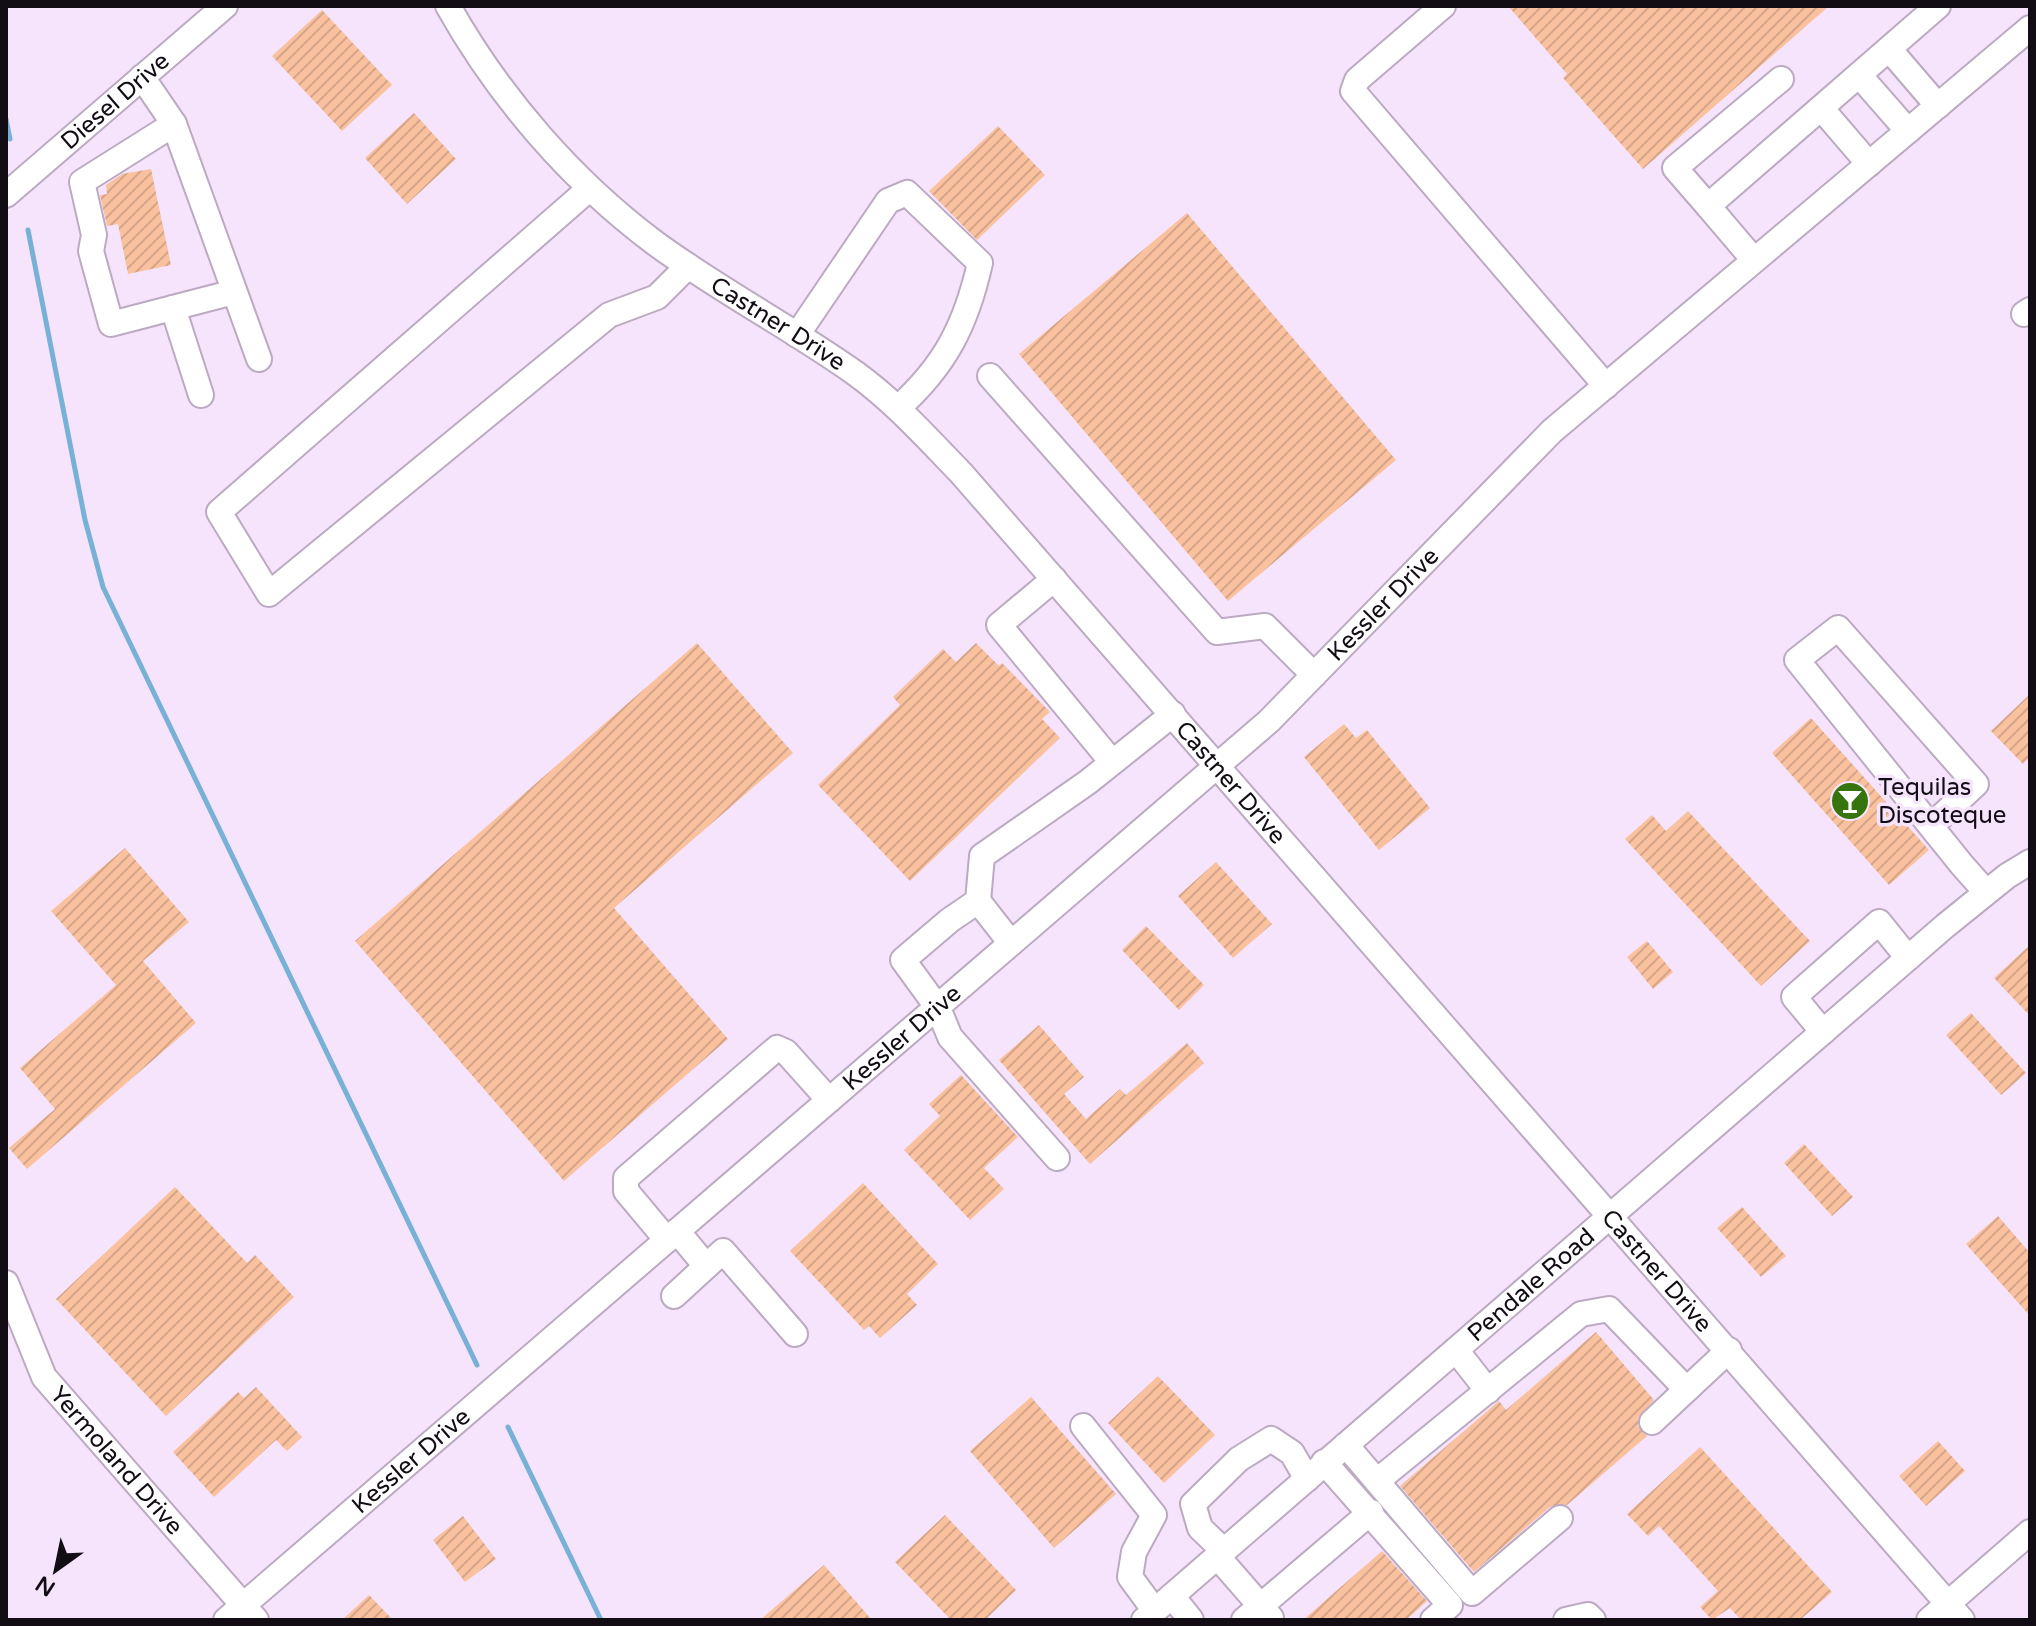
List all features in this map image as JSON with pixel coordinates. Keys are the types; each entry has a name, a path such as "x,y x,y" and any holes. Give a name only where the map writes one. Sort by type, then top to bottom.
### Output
{"street":[{"name":"Diesel Drive","path":"6,195 225,6"},
{"name":"Castner Drive","path":"448,6 519,110 589,189 688,266 853,372 898,408 1218,765 1955,1612"},
{"path":"1443,6 1357,80 1353,91 1606,386"},
{"path":"1708,206 1938,6"},
{"name":"Kessler Drive","path":"242,1615 672,1236 1218,765 1314,675 1552,431 2030,28"},
{"path":"1889,49 1938,106"},
{"path":"1859,75 1908,131"},
{"path":"142,77 174,124 259,359"},
{"path":"1754,260 1675,168 1781,79"},
{"path":"1821,108 1869,164"},
{"path":"174,124 82,182 94,235 91,251 111,324 234,292"},
{"path":"589,189 219,512 269,594 609,315 657,297 688,266"},
{"path":"797,335 888,201 907,193 980,263 963,325 926,383 898,408"},
{"path":"173,308 201,395"},
{"path":"990,376 1217,632 1265,626 1314,675"},
{"path":"1054,579 999,625 1112,762"},
{"path":"1931,826 1976,784 1838,628 1797,660 1931,826 1986,892"},
{"path":"1011,943 978,901 982,856 1173,714"},
{"name":"Pendale Road","path":"1157,1609 1908,958 1986,892 2030,862"},
{"path":"978,901 903,960 938,1008 950,1037 1057,1158"},
{"path":"1823,1032 1794,997 1879,922 1908,958"},
{"path":"706,1266 626,1191 626,1178 777,1048 786,1052 829,1100"},
{"path":"674,1296 723,1251 795,1334"},
{"name":"Yermoland Drive","path":"6,1283 44,1377 242,1615"},
{"path":"1377,1481 1581,1314 1609,1309 1686,1389"},
{"path":"1456,1350 1488,1391"},
{"path":"1652,1422 1729,1350"},
{"path":"1083,1426 1154,1515 1134,1552 1130,1577 1157,1609 1191,1620"},
{"path":"1371,1512 1260,1616 1200,1528 1193,1504 1239,1459 1271,1439 1371,1512 1450,1605 1433,1620"},
{"path":"1346,1445 1472,1593 1560,1518"},
{"path":"1929,1620 1955,1612 2030,1532"},
{"path":"1566,1620 1588,1615 1593,1620"}],"building":[{"path":"1508,6 1829,6 1643,169 1563,78 1567,74"},
{"path":"322,10 392,85 342,131 272,56"},
{"path":"414,113 456,159 407,204 365,158"},
{"path":"998,126 1045,175 977,240 929,191"},
{"path":"151,169 171,265 128,274 118,224 107,226 100,195 107,194 106,185 122,174"},
{"path":"1187,213 1396,460 1228,601 1019,354"},
{"path":"697,643 793,753 614,908 728,1039 564,1181 355,941"},
{"path":"976,643 999,666 1002,663 1050,712 1042,719 1060,738 910,881 818,785 900,705 893,697 943,649 956,662"},
{"path":"2030,694 2030,757 2023,764 1991,731"},
{"name":"Tequilas Discoteque","path":"1811,718 1929,850 1889,885 1772,753"},
{"path":"1344,724 1356,738 1367,730 1430,808 1379,850 1304,757"},
{"path":"1688,811 1810,941 1761,986 1625,839 1652,815 1666,831"},
{"path":"125,848 189,922 143,961 196,1023 27,1169 9,1148 55,1109 20,1068 116,985 51,911"},
{"path":"1216,862 1272,924 1233,958 1178,896"},
{"path":"1146,926 1204,985 1179,1010 1122,950"},
{"path":"1647,941 1673,972 1653,989 1627,957"},
{"path":"2030,945 2030,1016 1994,978"},
{"path":"1971,1013 2026,1073 2001,1095 1946,1035"},
{"path":"1039,1025 1084,1077 1064,1094 1086,1119 1120,1089 1126,1095 1187,1043 1204,1063 1090,1164 999,1060"},
{"path":"961,1075 1018,1137 984,1168 1004,1189 970,1220 904,1150 940,1116 929,1104"},
{"path":"1804,1144 1853,1197 1832,1216 1784,1163"},
{"path":"863,1183 938,1264 907,1294 917,1305 880,1338 869,1326 864,1330 790,1251"},
{"path":"175,1187 247,1263 255,1255 294,1297 166,1416 56,1299"},
{"path":"1742,1207 1786,1256 1761,1277 1717,1228"},
{"path":"1998,1216 2030,1253 2030,1316 1966,1244"},
{"path":"1596,1332 1654,1400 1638,1418 1638,1426 1647,1436 1567,1505 1550,1507 1474,1572 1400,1486 1499,1401 1506,1410"},
{"path":"1158,1376 1215,1435 1164,1483 1108,1423"},
{"path":"256,1387 302,1437 287,1451 276,1440 214,1497 173,1452 238,1392 244,1398"},
{"path":"1031,1397 1116,1494 1054,1548 970,1451"},
{"path":"1938,1441 1965,1471 1926,1506 1899,1476"},
{"path":"1700,1447 1832,1592 1800,1620 1741,1620 1730,1608 1712,1620 1700,1607 1718,1591 1659,1526 1648,1536 1627,1514"},
{"path":"945,1515 1016,1590 985,1620 951,1620 895,1562"},
{"path":"463,1516 496,1559 465,1582 433,1540"},
{"path":"1382,1551 1427,1601 1406,1620 1303,1620"},
{"path":"824,1565 872,1620 760,1620"},
{"path":"369,1595 393,1620 342,1620"}],"waterway":[{"path":"6,119 10,139"},
{"path":"28,230 85,520 103,587 477,1365"},
{"path":"508,1427 601,1620"}],"place":[{"name":"Tequilas Discoteque","path":"1850,801"}]}
